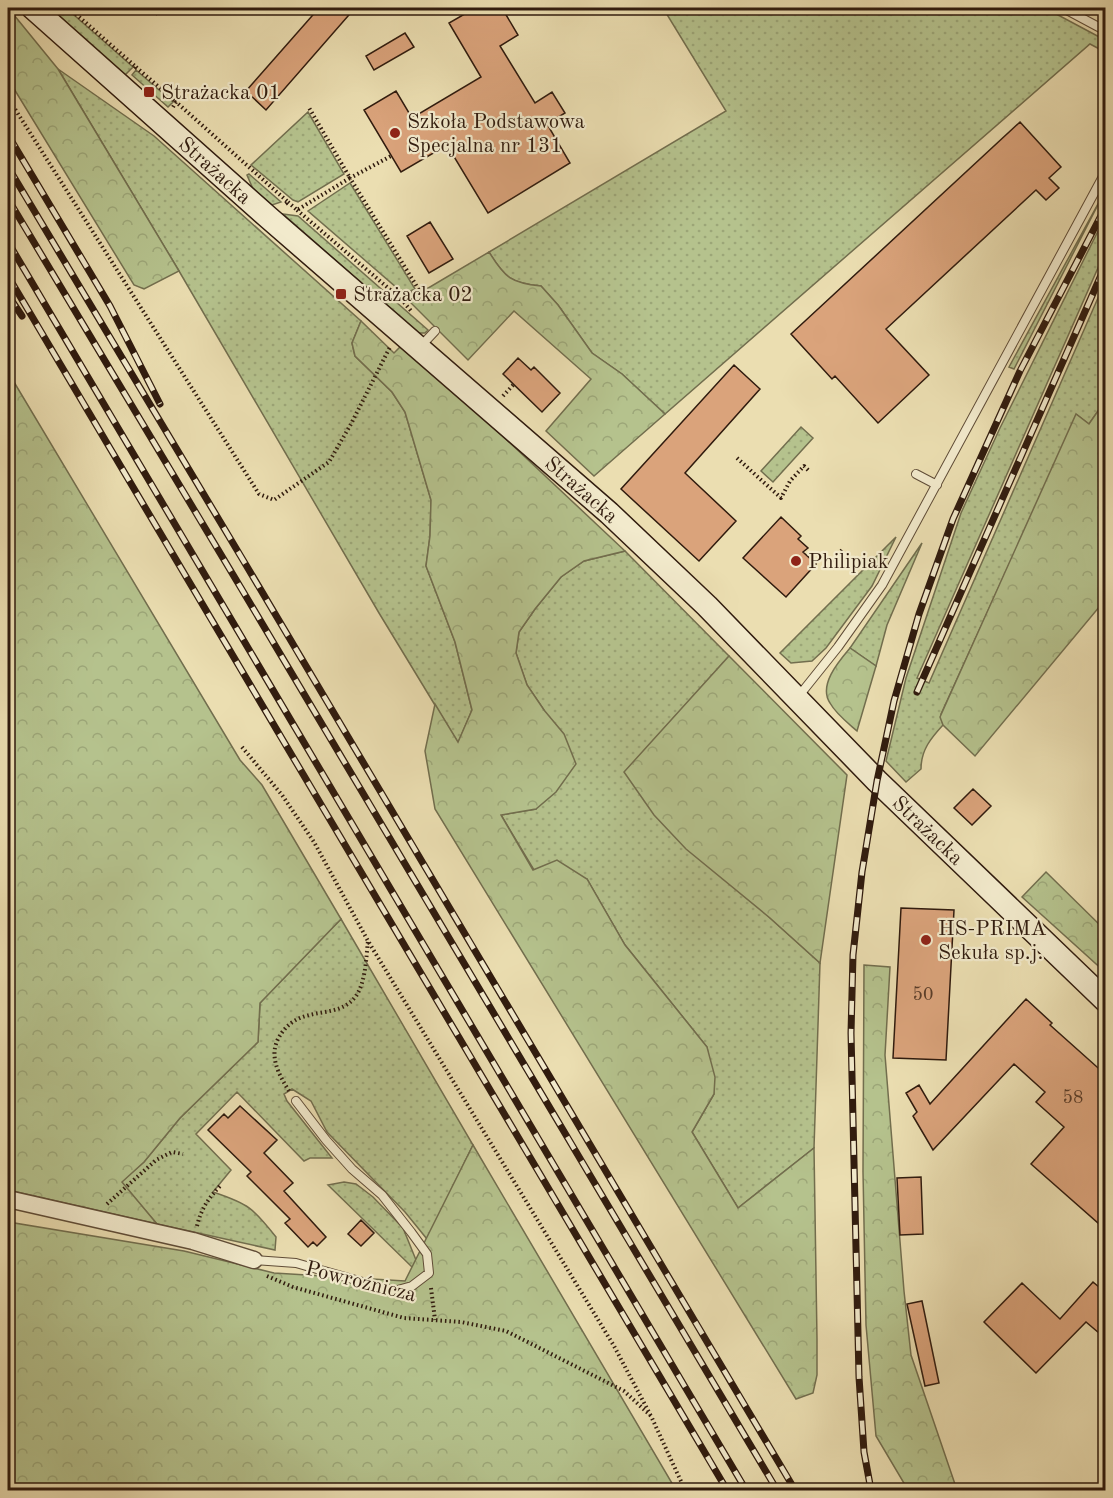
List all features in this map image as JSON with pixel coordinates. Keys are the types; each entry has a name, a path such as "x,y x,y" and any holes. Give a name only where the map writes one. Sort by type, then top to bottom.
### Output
{"main road":[{"name":"Strażacka","path":"33,8 609,513 707,606 877,781 1106,1001"}],"street":[{"path":"8,1199 193,1242 254,1260"}],"lane":[{"path":"1063,8 1106,31"},
{"path":"797,697 872,601 902,551 1106,171"},
{"path":"419,348 435,331"},
{"path":"916,474 937,485"},
{"path":"254,1260 296,1263 394,1291 412,1286 429,1273 427,1254 411,1232 382,1195 352,1169 326,1140 296,1101"}],"path":[{"path":"150,8 158,14"},
{"path":"136,67 176,102"},
{"path":"8,98 259,494 274,500 329,462 399,330"},
{"path":"288,202 400,299 419,290 308,106"},
{"path":"297,210 391,156"},
{"path":"737,458 781,498 790,481 804,466 810,472"},
{"path":"832,561 843,550"},
{"path":"242,747 282,795 314,842 368,940 608,1336 651,1416"},
{"path":"296,1101 277,1072 275,1046 284,1028 298,1017 340,1008 355,996 362,981 368,940"},
{"path":"94,1218 113,1197 156,1160 172,1152 183,1154"},
{"path":"193,1242 201,1212 209,1198 220,1186"},
{"name":"Powroźnicza","path":"254,1260 264,1274 293,1287 404,1318 461,1322 506,1331 624,1391 651,1416 685,1491"},
{"path":"429,1273 435,1320"}],"green space":[{"path":"46,8 66,8 133,67 124,76"},
{"path":"663,8 1045,8 1105,40 1105,52 1090,44 665,414 622,374 592,353 558,305 541,286 522,283 510,278 489,252 726,111"},
{"path":"14,15 58,69 179,271 144,289 134,285 8,79 8,22"},
{"path":"58,69 154,136 361,321 352,343 355,356 392,392 405,412 431,500 426,566 455,642 472,710 458,743 379,613"},
{"path":"136,70 173,102 168,107 132,75"},
{"path":"308,112 344,174 298,202 251,165"},
{"path":"249,174 281,202 272,205 253,189 247,175"},
{"path":"350,183 415,289 404,294 308,211"},
{"path":"1105,191 1014,369 1009,367"},
{"path":"283,214 298,216 428,330 425,333 418,333"},
{"path":"1105,217 1105,252 917,678 929,683 1105,282 1105,401 1089,424 1077,415 941,714 943,725 927,745 921,769 906,782 886,761 906,678 961,513 1000,428"},
{"path":"489,252 510,278 522,283 541,286 558,305 592,353 622,374 665,414 594,476 546,431 591,379 514,311 468,360 408,300"},
{"path":"361,321 394,353 401,346 424,362 625,551 584,561 561,577 519,632 516,653 527,685 564,734 576,764 556,792 536,809 501,815 533,870 557,860 587,879 625,945 707,1047 715,1077 714,1094 692,1132 738,1208 814,1148 817,1375 813,1393 796,1399 435,809 425,751 435,704 458,742 472,710 455,642 426,566 431,500 405,412 392,392 355,356 352,343"},
{"path":"8,372 240,760 262,785 341,919 260,1003 258,1042 180,1118 144,1162 122,1182 157,1224 8,1190"},
{"path":"1105,401 1105,600 975,756 943,725 940,717 1076,414 1089,424"},
{"path":"801,427 813,438 773,482 761,471"},
{"path":"896,537 872,586 826,648 812,661 791,663 780,653"},
{"path":"922,543 887,625 876,666 850,648"},
{"path":"625,551 729,656 625,772 770,918 820,963 814,1148 738,1208 692,1132 714,1094 707,1047 625,945 587,879 534,870 501,815 536,809 544,710 527,685 516,653 519,632 561,577 584,561"},
{"path":"850,648 876,666 857,731 835,711 827,696 831,674"},
{"path":"729,656 847,775 820,963 770,918 686,849 654,815 624,772"},
{"path":"1046,872 1105,930 1105,972 1022,897"},
{"path":"341,919 473,1145 427,1239 405,1212 327,1132 311,1101 292,1089 284,1094 287,1101 332,1158 310,1158 304,1161 237,1092 196,1134 231,1170 213,1192 243,1204 262,1219 276,1237 275,1250 157,1224 121,1182 144,1162 180,1118 258,1042 260,1003"},
{"path":"864,965 890,967 885,1055 911,1355 957,1490 908,1490 876,1436 866,1325 863,1172"},
{"path":"473,1145 676,1490 8,1490 8,1222 184,1251 274,1273 405,1281"},
{"path":"344,1182 356,1184 373,1197 403,1228 416,1260 413,1268 328,1185"}],"building":[{"path":"319,8 355,8 266,110 246,91"},
{"path":"475,8 502,8 518,35 500,46 535,103 552,92 565,113 547,124 570,163 488,213 447,145 401,172 364,110 396,91 412,118 481,77 449,23"},
{"path":"405,33 414,47 374,70 366,56"},
{"path":"1020,122 1061,167 1049,178 1059,188 1046,200 1036,190 886,329 929,375 878,423 835,376 832,379 791,334"},
{"path":"430,222 453,259 429,273 407,236"},
{"path":"518,358 531,370 534,367 560,393 542,412 503,374"},
{"path":"734,365 760,389 685,473 736,521 699,561 621,489"},
{"path":"781,517 801,536 798,539 808,548 803,552 816,564 786,597 743,558"},
{"path":"973,789 991,806 972,825 954,808"},
{"path":"901,908 954,910 946,1060 893,1058"},
{"path":"1026,999 1052,1023 1050,1025 1106,1075 1106,1230 1031,1164 1064,1127 1036,1102 1045,1092 1014,1064 933,1150 913,1116 917,1112 906,1093 919,1085 930,1104"},
{"path":"240,1106 277,1140 264,1153 293,1183 284,1191 326,1237 317,1246 313,1242 308,1247 285,1223 290,1219 247,1176 251,1172 208,1130 224,1114 228,1118"},
{"path":"921,1177 923,1234 900,1235 897,1178"},
{"path":"361,1220 374,1233 361,1246 348,1234"},
{"path":"1093,1282 1106,1293 1106,1339 1086,1322 1036,1373 984,1322 1022,1283 1060,1319"},
{"path":"922,1301 939,1383 925,1386 907,1304"}],"railway":[{"path":"8,135 110,306 160,404"},
{"path":"8,167 795,1490"},
{"path":"8,199 777,1490"},
{"path":"871,1490 864,1452 859,1377 851,1033 853,955 862,872 877,781 894,701 919,614 953,519 1020,371 1106,206"},
{"path":"8,242 746,1490"},
{"path":"917,692 1106,264"},
{"path":"8,276 727,1490"},
{"path":"8,295 22,316"}],"place":[{"name":"Strażacka 01","path":"149,92"},
{"name":"Szkoła Podstawowa Specjalna nr 131","path":"395,133"},
{"name":"Strażacka 02","path":"341,294"},
{"name":"Philipiak","path":"796,561"},
{"name":"HS-PRIMA Sekuła sp.j.","path":"926,940"}]}
